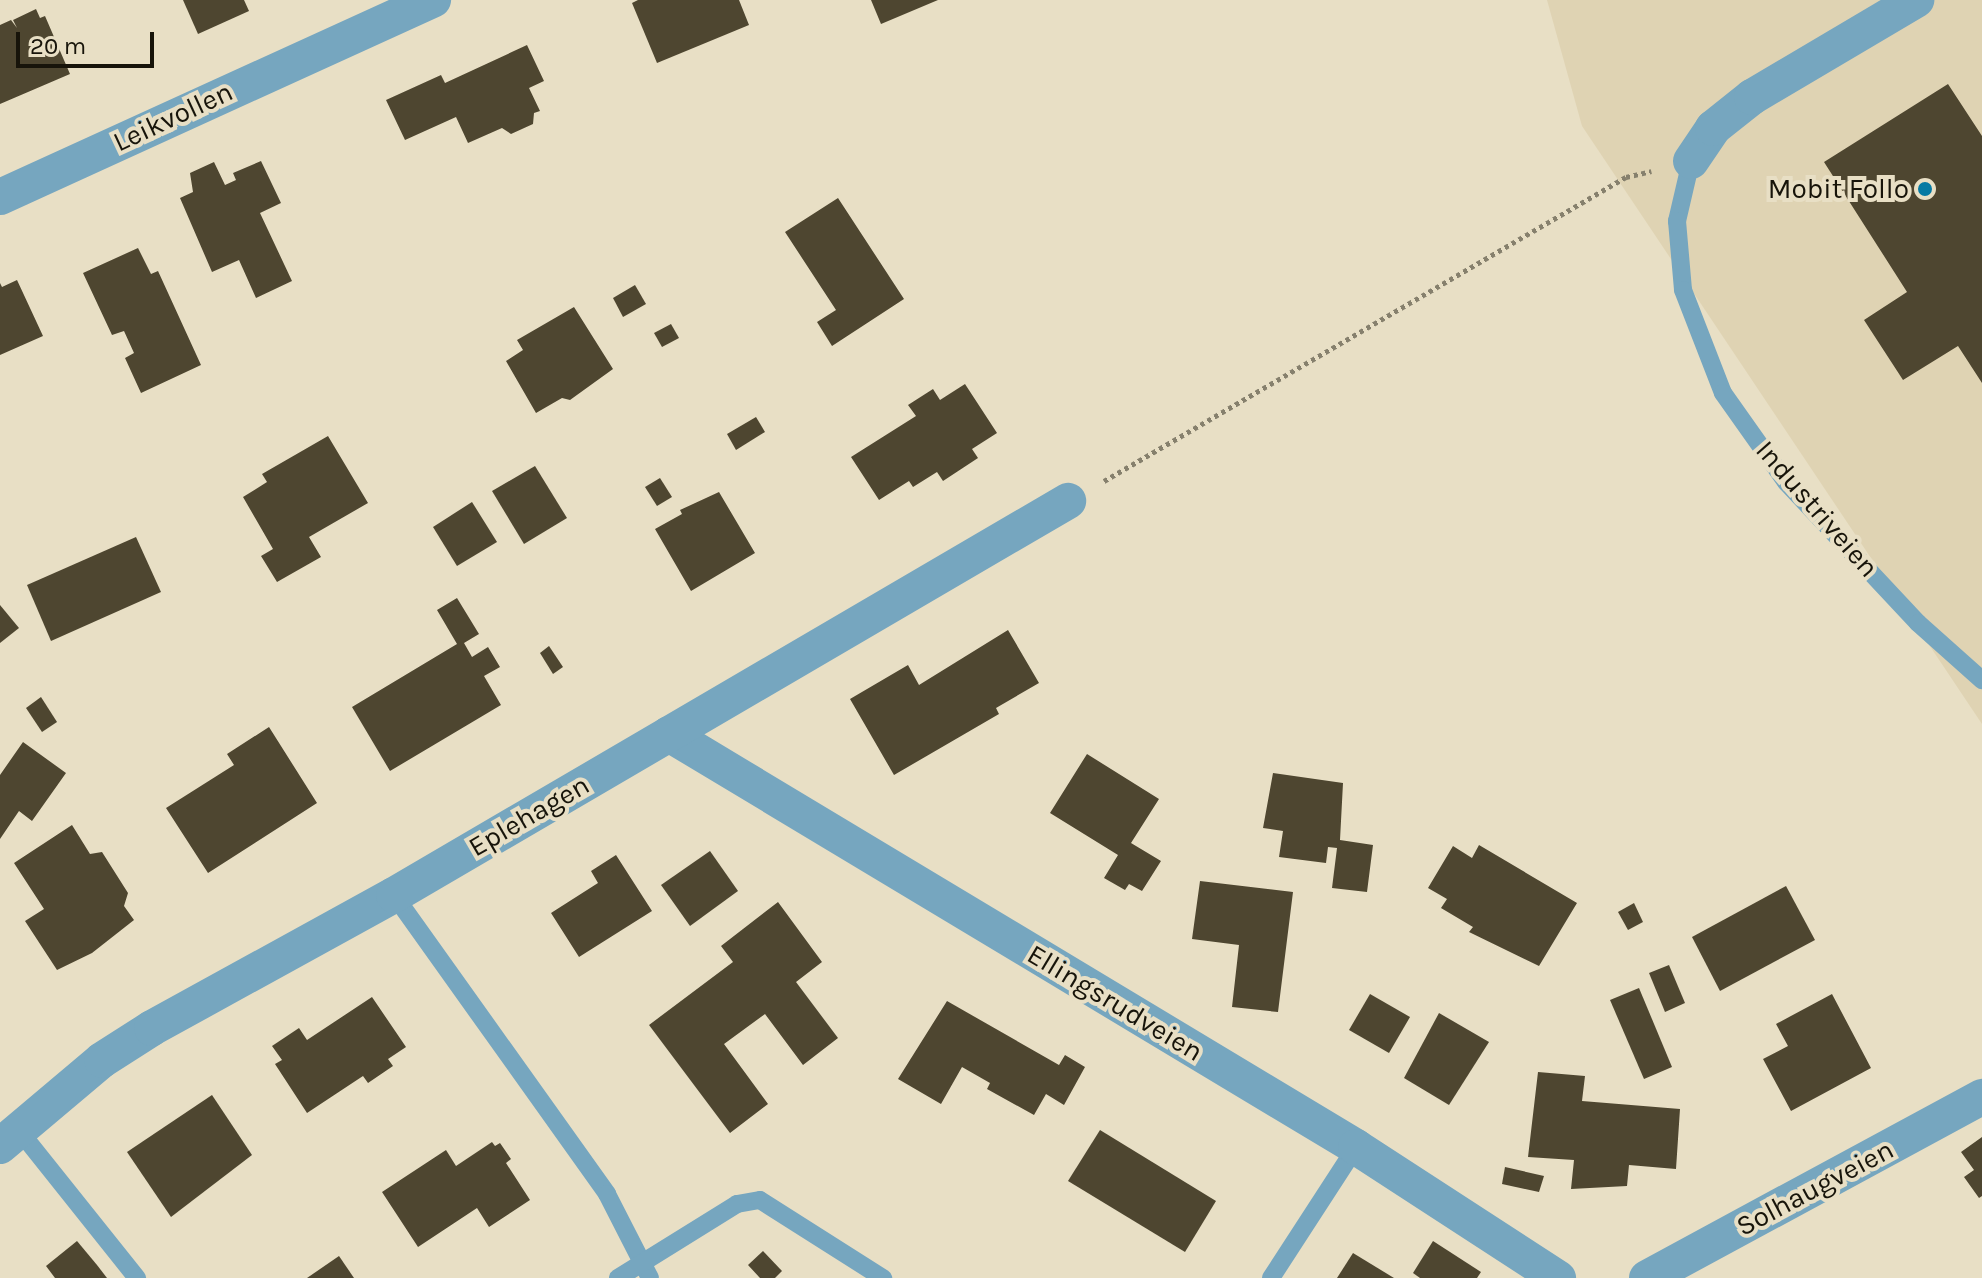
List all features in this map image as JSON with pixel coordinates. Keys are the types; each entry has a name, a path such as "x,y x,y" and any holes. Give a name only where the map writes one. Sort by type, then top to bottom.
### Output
{"street":[{"name":"Leikvollen","path":"0,197 433,0"},
{"name":"Industriveien","path":"1691,161 1713,128 1752,97 1916,0"},
{"name":"Eplehagen","path":"9,1138 102,1060 152,1028 394,895 1068,501"},
{"name":"Ellingsrudveien","path":"669,734 1356,1147 1558,1278"},
{"name":"Solhaugveien","path":"1647,1278 1982,1097"}],"lane":[{"name":"Industriveien","path":"1691,161 1677,221 1683,290 1723,393 1786,482 1918,623 1982,680"},
{"path":"394,895 607,1194 647,1270"},
{"path":"9,1138 137,1278"},
{"path":"1271,1278 1356,1147"},
{"path":"618,1278 647,1270 737,1204 760,1200 883,1278"}],"path":[{"path":"1068,501 1626,177 1691,161"}],"shaded area":[{"path":"1547,0 1982,0 1982,724 1582,126"}],"building":[{"path":"183,0 244,0 249,11 198,34"},
{"path":"638,0 739,0 749,25 657,63 632,3"},
{"path":"871,0 938,0 881,24"},
{"path":"36,9 40,18 45,16 70,74 0,104 0,25 11,20 17,28 13,20"},
{"path":"527,45 544,81 529,88 540,111 534,113 533,124 511,134 502,128 468,143 456,117 405,140 386,100 441,75 445,83"},
{"path":"1948,84 1982,136 1982,383 1958,346 1903,380 1864,320 1907,292 1824,162"},
{"path":"261,161 281,203 260,213 292,281 256,298 239,260 212,272 180,198 193,192 190,173 214,162 225,185 236,180 233,173"},
{"path":"838,198 904,299 832,346 817,322 836,310 785,232"},
{"path":"138,248 151,274 158,271 201,365 141,393 125,358 134,353 124,331 112,335 83,273"},
{"path":"17,280 43,336 0,355 0,283 2,287"},
{"path":"635,285 646,304 623,317 613,298"},
{"path":"574,307 613,369 570,400 562,398 536,413 506,361 523,350 517,340"},
{"path":"671,324 679,338 662,347 654,333"},
{"path":"965,384 997,433 972,449 978,458 943,481 937,472 913,487 909,481 879,500 851,457 916,416 908,405 933,389 940,400"},
{"path":"756,417 765,432 736,450 727,434"},
{"path":"328,436 368,503 309,537 321,557 277,582 261,556 273,549 243,497 267,482 262,474"},
{"path":"535,466 567,518 524,544 492,491"},
{"path":"660,478 672,497 657,506 645,487"},
{"path":"719,492 755,553 691,591 655,529 682,514 680,510"},
{"path":"472,502 497,542 457,566 433,527"},
{"path":"136,537 161,592 51,641 27,585"},
{"path":"457,598 479,634 464,643 472,657 488,647 500,667 484,676 501,705 390,771 352,707 457,644 437,610"},
{"path":"0,605 19,628 0,643"},
{"path":"1008,630 1039,683 996,708 999,714 894,775 850,699 908,665 919,685"},
{"path":"549,646 563,667 553,674 540,653"},
{"path":"41,697 57,722 42,732 26,708"},
{"path":"269,727 317,803 208,873 166,808 234,765 227,754"},
{"path":"23,742 66,773 32,821 19,811 0,839 0,775"},
{"path":"1087,754 1159,799 1131,843 1161,861 1142,891 1129,884 1125,890 1104,878 1118,855 1050,813"},
{"path":"1273,773 1343,783 1340,840 1373,845 1367,892 1332,888 1337,848 1328,847 1326,863 1279,857 1283,831 1263,828"},
{"path":"72,825 90,854 102,852 128,893 124,906 134,920 92,953 57,970 25,921 44,909 14,863"},
{"path":"1479,845 1577,903 1539,966 1469,932 1473,927 1441,908 1447,899 1428,888 1453,846 1472,858"},
{"path":"710,851 738,891 690,926 661,885"},
{"path":"616,855 652,911 579,957 551,913 598,883 591,871"},
{"path":"1200,881 1293,892 1278,1012 1232,1007 1239,945 1192,939"},
{"path":"1786,886 1815,940 1720,991 1692,937"},
{"path":"778,902 822,962 796,982 838,1038 803,1065 765,1014 724,1044 768,1104 730,1133 649,1025 733,962 721,946"},
{"path":"1634,903 1643,922 1628,930 1618,912"},
{"path":"1669,965 1685,1003 1665,1012 1649,973"},
{"path":"1639,988 1672,1067 1644,1079 1610,1000"},
{"path":"1370,994 1410,1017 1389,1053 1349,1030"},
{"path":"1832,994 1871,1068 1791,1111 1763,1059 1788,1046 1776,1024"},
{"path":"372,997 406,1047 388,1059 393,1066 368,1083 363,1076 307,1113 275,1064 282,1060 272,1046 299,1028 307,1040"},
{"path":"947,1001 1059,1065 1065,1055 1085,1067 1064,1105 1046,1094 1034,1115 987,1089 990,1083 962,1067 941,1104 898,1079"},
{"path":"1439,1013 1489,1042 1449,1105 1404,1078"},
{"path":"1538,1072 1585,1076 1582,1101 1680,1109 1676,1169 1629,1165 1627,1186 1571,1189 1574,1160 1528,1157"},
{"path":"212,1095 252,1155 171,1217 127,1152"},
{"path":"1100,1130 1216,1201 1185,1252 1068,1181"},
{"path":"1982,1137 1982,1196 1979,1198 1964,1177 1974,1170 1961,1152"},
{"path":"492,1142 495,1146 500,1143 511,1159 506,1163 530,1200 489,1227 477,1208 418,1247 382,1192 446,1150 456,1166"},
{"path":"1505,1167 1544,1176 1539,1192 1502,1184"},
{"path":"77,1241 107,1278 55,1278 46,1266"},
{"path":"1433,1241 1481,1272 1477,1278 1420,1278 1413,1273"},
{"path":"763,1251 782,1271 775,1278 760,1278 748,1265"},
{"path":"1353,1253 1394,1278 1337,1278"},
{"path":"339,1256 354,1278 307,1278"}],"place":[{"name":"Mobit Follo","path":"1925,189"}]}
